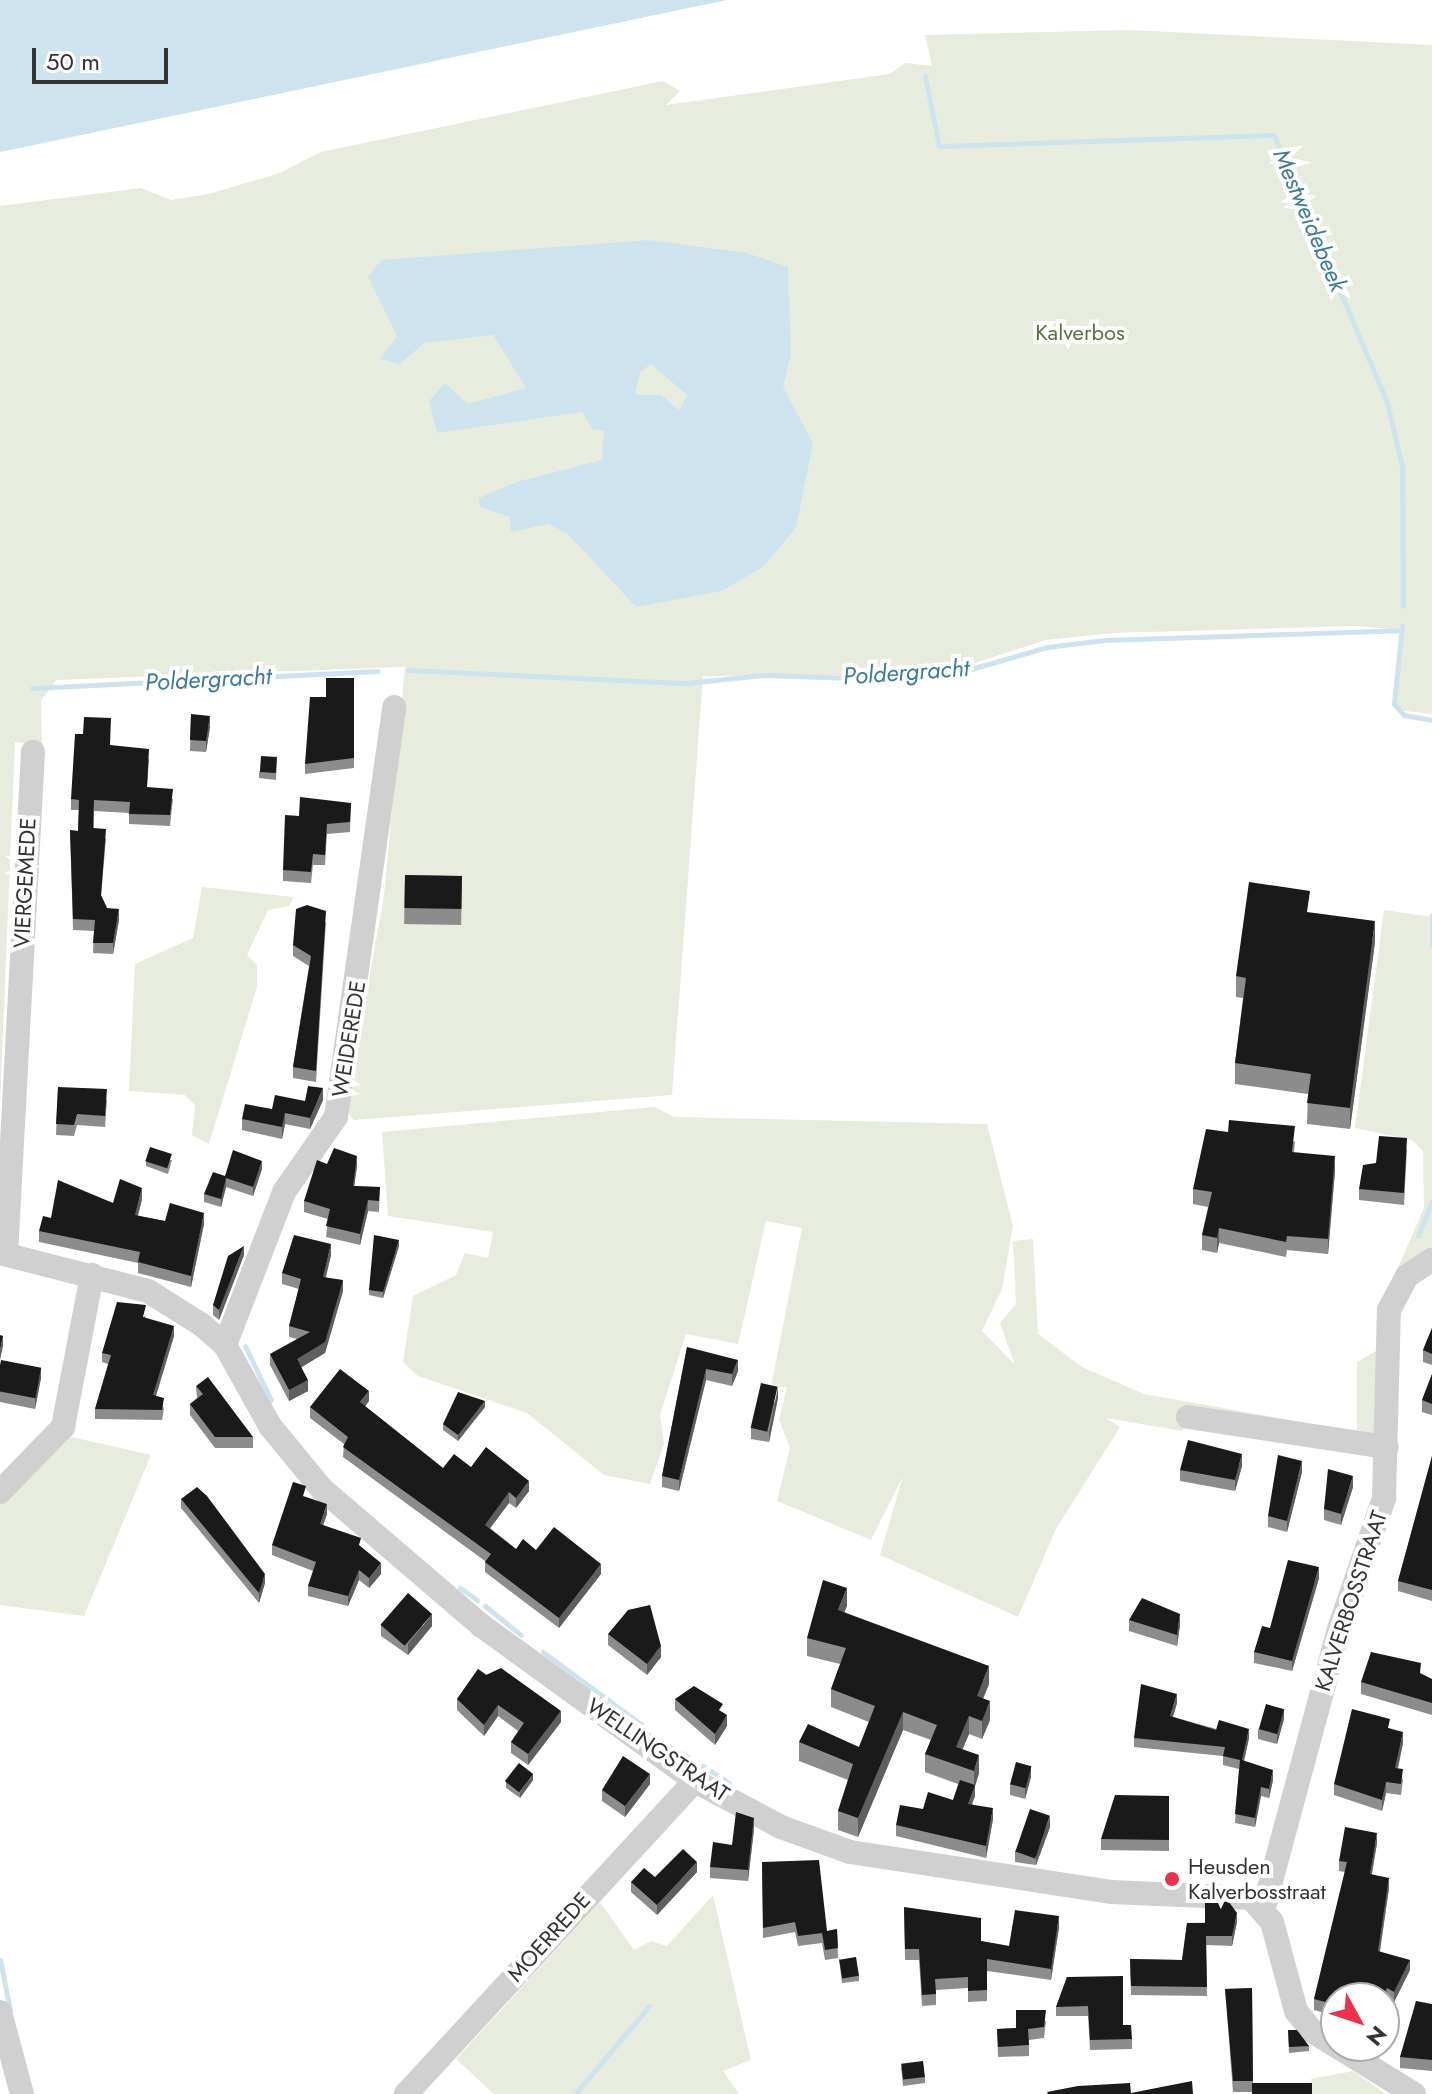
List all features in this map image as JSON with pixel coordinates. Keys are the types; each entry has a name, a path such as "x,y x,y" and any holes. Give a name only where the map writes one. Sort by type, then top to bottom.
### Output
{"street":[{"name":"WEIDEREDE","path":"225,1345 284,1192 336,1117 394,707"},
{"name":"VIERGEMEDE","path":"3,1254 33,752"},
{"name":"WELLINGSTRAAT","path":"3,1254 148,1291 225,1345 270,1426 322,1489 482,1626 695,1781 781,1827 850,1852 1112,1892 1251,1898 1264,1907"},
{"name":"KALVERBOSSTRAAT","path":"1264,1907 1339,1629 1378,1526 1387,1447 1389,1310 1407,1276 1432,1260"},
{"path":"0,1492 63,1427 92,1275"},
{"path":"1188,1417 1387,1447"},
{"name":"MOERREDE","path":"406,2094 695,1781"},
{"path":"1264,1907 1296,2011 1312,2031 1406,2092"},
{"path":"0,2012 22,2094"}],"green space":[{"name":"Kalverbos","path":"1128,30 1432,45 1432,714 1396,710 1402,630 1357,626 1113,633 1046,640 953,670 900,675 703,676 672,1095 354,1120 345,1111 384,896 405,667 56,680 41,701 42,745 15,742 0,1105 0,206 141,188 171,200 209,194 280,173 321,152 663,81 680,91 666,105 890,74 905,63 932,66 925,35"},
{"path":"202,887 294,897 289,906 268,910 247,955 257,965 257,987 209,1144 192,1135 195,1105 185,1095 129,1091 135,964 193,938"},
{"path":"1384,910 1432,917 1432,1252 1402,1273 1397,1270 1424,1208 1423,1151 1412,1140 1355,1128"},
{"path":"655,1107 674,1117 987,1124 1013,1226 1002,1289 982,1331 1015,1365 1000,1323 1016,1304 1013,1241 1033,1239 1038,1334 1082,1367 1144,1394 1357,1432 1357,1362 1379,1349 1381,1439 1187,1411 1183,1431 1106,1418 1120,1427 1056,1529 1018,1617 880,1555 903,1476 871,1540 777,1501 790,1448 779,1419 787,1387 771,1387 802,1228 766,1221 738,1344 686,1334 660,1415 664,1444 650,1484 604,1475 527,1413 418,1376 403,1362 413,1296 456,1275 465,1253 488,1258 493,1232 388,1216 382,1132"},
{"path":"67,1436 151,1455 84,1616 0,1605 0,1500"},
{"path":"713,1895 751,2060 723,2071 739,2094 494,2094 456,2059 600,1902 634,1950 651,1941 667,1946"},
{"path":"1353,2071 1386,2094 1312,2094 1311,2079"}],"water":[{"path":"0,0 727,0 0,152"},
{"path":"649,240 747,253 788,267 791,355 783,387 813,443 796,528 764,566 722,591 636,607 568,534 549,524 511,532 509,517 480,507 479,498 516,482 602,460 604,431 592,429 582,412 437,433 429,401 445,383 468,404 526,388 493,335 424,343 400,364 380,359 397,336 368,277 381,260","holes":["651,364 687,395 679,410 661,395 635,395 640,372"]}],"building":[{"path":"326,678 354,678 354,758 305,764 310,697 326,697"},
{"path":"191,714 210,716 206,741 190,740"},
{"path":"84,717 111,718 110,745 149,749 147,787 173,789 170,815 129,814 130,802 94,800 93,828 106,829 101,895 107,908 119,909 113,943 93,943 95,920 73,919 70,830 78,831 79,800 71,799 75,734 83,734"},
{"path":"261,756 277,757 276,773 260,772"},
{"path":"300,797 351,803 350,822 327,824 325,855 313,854 311,872 283,870 285,815 299,816"},
{"path":"405,875 462,876 461,909 404,908"},
{"path":"1249,882 1310,891 1307,912 1375,921 1350,1108 1307,1103 1311,1074 1235,1063 1246,978 1236,976"},
{"path":"307,905 326,911 316,1071 293,1067 311,956 293,945 296,909"},
{"path":"308,1086 323,1088 310,1118 285,1113 282,1127 242,1119 245,1104 272,1109 275,1095 305,1101"},
{"path":"58,1087 107,1089 105,1116 77,1114 74,1125 56,1124"},
{"path":"1229,1120 1295,1126 1292,1152 1335,1156 1328,1239 1287,1236 1286,1242 1219,1228 1217,1238 1202,1235 1212,1192 1193,1189 1206,1129 1228,1132"},
{"path":"1379,1136 1407,1138 1404,1193 1359,1189 1363,1165 1376,1163"},
{"path":"150,1147 172,1154 167,1168 145,1161"},
{"path":"334,1148 357,1156 353,1186 380,1187 379,1201 368,1200 360,1234 326,1226 330,1209 304,1201 317,1160 327,1164"},
{"path":"233,1150 262,1161 253,1187 226,1178 221,1199 204,1194 213,1172 225,1176"},
{"path":"120,1179 142,1188 135,1215 165,1221 170,1203 204,1213 191,1276 138,1262 140,1252 39,1231 43,1216 51,1218 58,1180 113,1203"},
{"path":"294,1235 331,1244 323,1277 343,1280 325,1342 297,1359 308,1380 289,1390 270,1354 310,1332 289,1326 301,1279 282,1273"},
{"path":"374,1235 399,1240 383,1292 369,1290"},
{"path":"244,1246 219,1310 213,1305 228,1256"},
{"path":"117,1302 146,1305 143,1317 174,1326 153,1395 164,1398 162,1410 95,1409 111,1355 102,1353"},
{"path":"1432,1328 1432,1354 1423,1350"},
{"path":"687,1347 738,1360 732,1374 706,1369 679,1480 662,1476"},
{"path":"1,1360 41,1368 35,1398 0,1391"},
{"path":"340,1369 369,1391 360,1402 443,1468 454,1454 471,1467 486,1447 529,1481 516,1498 509,1492 485,1525 516,1549 523,1539 536,1550 554,1527 601,1564 559,1618 485,1562 491,1554 343,1447 348,1437 310,1407"},
{"path":"1432,1374 1432,1404 1422,1400"},
{"path":"208,1377 253,1437 215,1437 190,1404 203,1394 196,1386"},
{"path":"761,1383 778,1387 767,1432 751,1428"},
{"path":"458,1392 485,1401 458,1435 443,1424"},
{"path":"1188,1440 1242,1454 1235,1480 1180,1470"},
{"path":"1278,1455 1302,1461 1287,1521 1268,1516"},
{"path":"1432,1456 1432,1590 1398,1581"},
{"path":"1328,1469 1353,1476 1341,1514 1324,1509"},
{"path":"293,1482 306,1486 303,1496 327,1504 320,1524 361,1538 359,1545 381,1563 369,1578 359,1570 348,1596 308,1586 316,1562 272,1545"},
{"path":"197,1487 265,1574 259,1593 181,1499"},
{"path":"1288,1560 1319,1567 1292,1661 1254,1652 1262,1626 1270,1628"},
{"path":"823,1580 847,1588 838,1610 989,1666 977,1696 990,1701 982,1721 969,1716 956,1747 979,1755 974,1771 925,1754 937,1725 903,1712 858,1818 838,1811 853,1764 799,1742 808,1724 859,1747 875,1706 831,1689 846,1648 807,1638"},
{"path":"408,1593 432,1614 405,1646 380,1625"},
{"path":"1142,1598 1180,1614 1177,1635 1129,1620"},
{"path":"650,1605 661,1646 647,1664 608,1634 628,1610"},
{"path":"1371,1652 1421,1663 1420,1673 1432,1679 1432,1703 1361,1682"},
{"path":"501,1668 561,1711 528,1754 511,1742 524,1723 498,1705 484,1725 457,1699 478,1669 486,1675"},
{"path":"1141,1684 1177,1694 1170,1716 1216,1730 1219,1720 1249,1729 1242,1760 1273,1770 1269,1789 1261,1787 1255,1818 1235,1814 1240,1760 1223,1756 1225,1747 1134,1738"},
{"path":"694,1686 723,1704 719,1710 727,1715 715,1734 675,1699"},
{"path":"1266,1704 1284,1709 1277,1734 1259,1729"},
{"path":"1352,1709 1390,1719 1388,1728 1403,1732 1395,1768 1403,1769 1401,1784 1386,1782 1382,1800 1334,1784"},
{"path":"623,1756 650,1774 625,1806 602,1790"},
{"path":"1016,1762 1031,1766 1026,1788 1010,1784"},
{"path":"519,1763 533,1774 519,1792 505,1781"},
{"path":"960,1780 975,1785 968,1804 993,1808 986,1846 896,1825 900,1805 923,1809 928,1792 953,1800"},
{"path":"1115,1795 1169,1796 1169,1840 1101,1839"},
{"path":"1030,1809 1050,1816 1035,1858 1015,1852"},
{"path":"736,1812 754,1818 748,1870 710,1867 713,1842 732,1845"},
{"path":"1345,1827 1377,1833 1370,1874 1389,1878 1378,1951 1410,1960 1399,1982 1320,1982 1320,2001 1314,1999 1347,1862 1339,1861"},
{"path":"683,1849 697,1862 657,1905 631,1882 644,1868 655,1877"},
{"path":"819,1860 827,1931 837,1929 838,1948 825,1950 822,1933 798,1936 795,1922 763,1928 762,1862"},
{"path":"1205,1901 1229,1902 1237,1913 1232,1936 1206,1936 1207,1987 1131,1986 1130,1959 1182,1960 1187,1923 1205,1923"},
{"path":"904,1907 981,1918 981,1941 1009,1946 1015,1910 1059,1916 1051,1969 987,1959 987,1990 968,1991 968,1977 935,1979 936,1994 922,1995 919,1949 905,1949"},
{"path":"856,1957 859,1976 842,1978 839,1960"},
{"path":"1123,1976 1123,2025 1131,2025 1132,2039 1090,2040 1088,2006 1056,2007 1067,1977"},
{"path":"1252,1988 1253,2081 1233,2081 1225,1989"},
{"path":"1416,2001 1432,2004 1432,2060 1400,2057"},
{"path":"1016,2010 1046,2010 1044,2027 1028,2029 1029,2045 998,2047 997,2029 1016,2028"},
{"path":"1288,2030 1297,2030 1309,2046 1289,2047"},
{"path":"923,2061 925,2077 903,2080 901,2064"},
{"path":"1192,2081 1193,2094 1047,2092 1078,2086 1130,2083 1131,2093"},
{"path":"1252,2083 1312,2083 1312,2094 1252,2094"}],"waterway":[{"name":"Mestweidebeek","path":"925,76 939,146 1274,135 1387,402 1402,467 1403,606"},
{"name":"Mestweidebeek","path":"1402,626 1394,704 1404,715 1432,720"},
{"name":"Poldergracht","path":"408,670 687,683 764,675 880,679 971,669 1047,647 1105,640 1402,630"},
{"name":"Poldergracht","path":"32,688 378,671"},
{"name":"Mestweidebeek","path":"1432,915 1432,946"},
{"name":"Mestweidebeek","path":"1418,1236 1432,1201"},
{"path":"245,1346 271,1400"},
{"path":"460,1588 477,1600"},
{"path":"485,1606 521,1635"},
{"path":"543,1652 642,1725"},
{"path":"663,1742 671,1748"},
{"path":"681,1753 688,1757"},
{"path":"703,1766 729,1783"},
{"path":"0,1960 10,2010"},
{"path":"575,2094 649,2006"}],"place":[{"name":"Heusden Kalverbosstraat","path":"1172,1879"}]}
